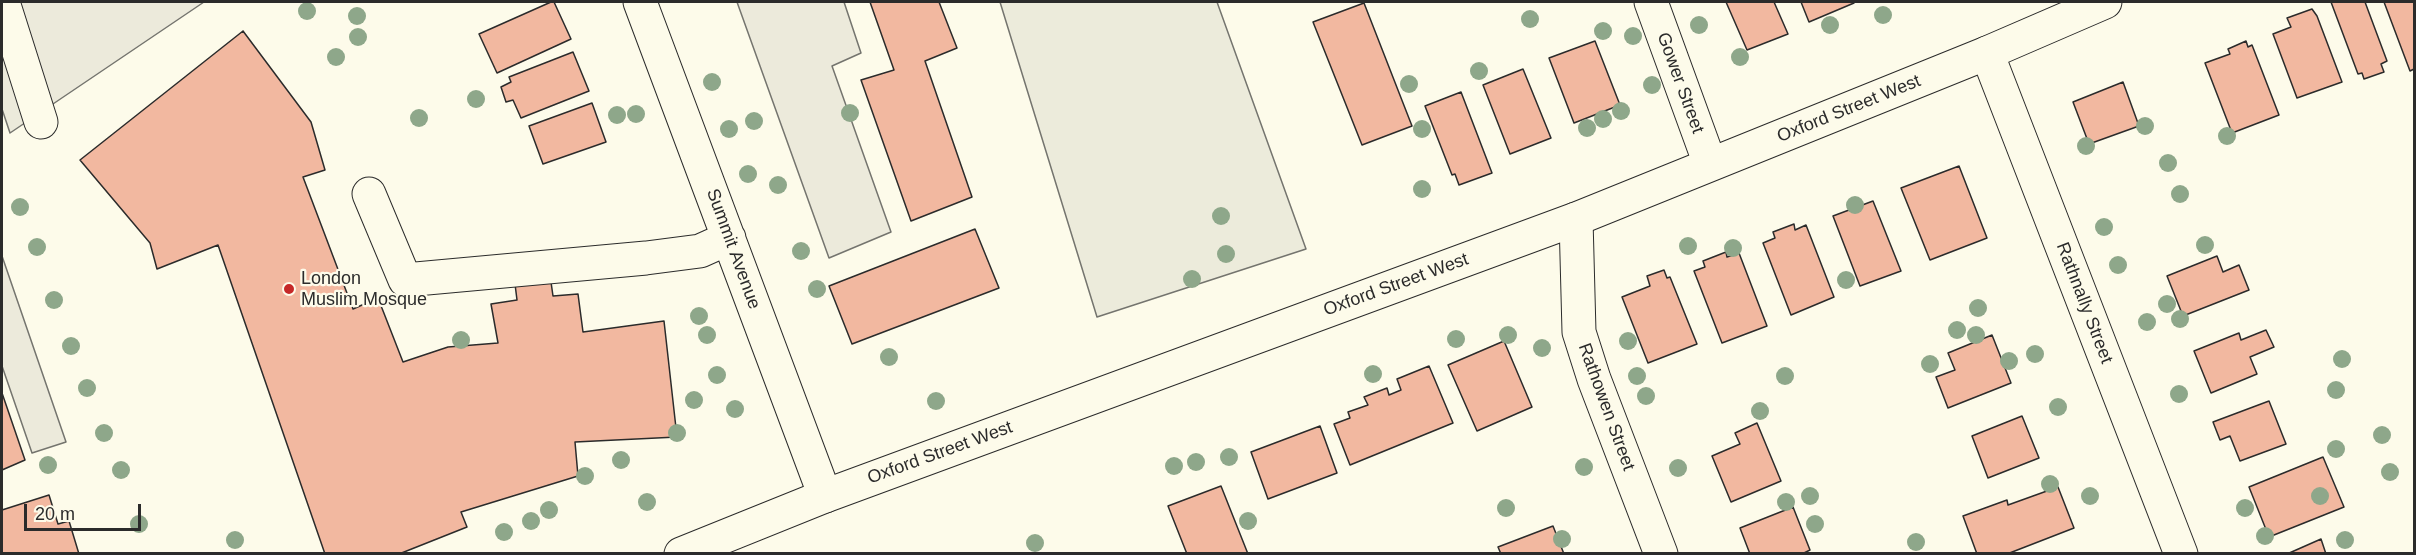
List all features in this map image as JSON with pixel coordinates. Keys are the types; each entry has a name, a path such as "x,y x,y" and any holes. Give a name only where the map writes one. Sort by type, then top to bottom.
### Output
{"street":[{"path":"3,2 41,122"},
{"name":"Summit Avenue","path":"640,2 825,496"},
{"name":"Gower Street","path":"1651,2 1710,164"},
{"name":"Oxford Street West","path":"681,554 825,496 1576,219 1987,53 2105,2"},
{"name":"Rathnally Street","path":"1987,53 2181,554"},
{"path":"369,194 405,280 657,257 700,251 729,238"},
{"name":"Rathowen Street","path":"1576,219 1579,332 1594,380 1661,554"}],"shaded area":[{"path":"2,2 204,2 10,133 2,109"},
{"path":"737,2 844,2 861,53 832,66 891,232 829,258"},
{"path":"1000,2 1217,2 1306,249 1097,317"},
{"path":"2,256 66,442 32,453 2,366"}],"building":[{"path":"554,2 571,39 497,73 479,34"},
{"path":"870,2 939,2 957,48 925,61 972,197 911,221 861,80 894,70"},
{"path":"1726,2 1774,2 1788,34 1747,50"},
{"path":"1801,2 1853,2 1854,3 1809,22"},
{"path":"2331,2 2365,2 2387,61 2381,64 2384,72 2364,79 2362,73 2358,74"},
{"path":"2384,2 2414,2 2414,69 2410,71"},
{"path":"1364,3 1412,126 1362,145 1313,22"},
{"path":"2312,9 2317,16 2342,82 2297,98 2273,34 2291,27 2287,18"},
{"name":"London Muslim Mosque","path":"243,31 311,122 325,170 303,177 353,309 378,298 403,362 448,347 498,343 491,304 517,300 515,284 551,282 553,296 578,294 583,332 664,321 677,437 575,442 578,476 461,512 467,527 399,554 325,554 218,245 157,269 150,243 80,160"},
{"path":"1595,41 1620,105 1574,123 1549,58"},
{"path":"2246,41 2248,47 2252,45 2279,115 2232,133 2205,63 2230,54 2228,49"},
{"path":"573,52 589,91 521,118 513,100 506,102 501,87 511,82 509,77"},
{"path":"1523,69 1551,138 1510,154 1483,85"},
{"path":"2123,82 2139,126 2089,144 2073,102"},
{"path":"1461,92 1492,173 1459,185 1455,174 1452,175 1425,106"},
{"path":"592,103 606,142 543,164 529,126"},
{"path":"1959,166 1987,238 1930,260 1901,188"},
{"path":"1873,201 1901,271 1860,286 1833,216"},
{"path":"1794,224 1795,230 1806,225 1834,297 1791,315 1763,243 1775,238 1773,232"},
{"path":"975,229 999,288 852,344 829,286"},
{"path":"1726,252 1727,257 1739,253 1767,326 1722,343 1694,271 1705,267 1703,261"},
{"path":"2217,256 2223,272 2239,265 2249,290 2183,316 2167,276"},
{"path":"1664,270 1667,278 1670,277 1697,344 1648,363 1622,297 1650,286 1647,276"},
{"path":"2266,330 2274,347 2250,357 2257,374 2211,393 2194,351 2239,333 2241,340"},
{"path":"1992,335 2011,383 1948,408 1936,377 1955,370 1948,353"},
{"path":"1504,341 1532,407 1477,431 1448,365"},
{"path":"1429,366 1453,423 1350,465 1334,424 1350,418 1348,412 1368,405 1364,397 1387,388 1389,395 1401,390 1397,379"},
{"path":"2,393 25,460 2,470"},
{"path":"2269,401 2286,444 2240,461 2230,436 2220,440 2213,422"},
{"path":"2022,416 2039,458 1988,478 1972,436"},
{"path":"1757,423 1781,481 1731,502 1712,456 1740,444 1735,433"},
{"path":"1320,426 1337,473 1268,499 1251,452"},
{"path":"2323,457 2344,507 2269,537 2249,487"},
{"path":"1221,486 1248,554 1187,554 1168,506"},
{"path":"2058,487 2074,528 2007,554 1977,554 1963,516 2007,500 2008,505"},
{"path":"49,495 58,524 69,521 79,554 2,554 2,510"},
{"path":"1793,507 1810,550 1802,554 1750,554 1740,528"},
{"path":"1553,526 1564,554 1501,554 1498,547"},
{"path":"2321,539 2326,554 2287,554"}],"place":[{"name":"London Muslim Mosque","path":"289,289"}]}
